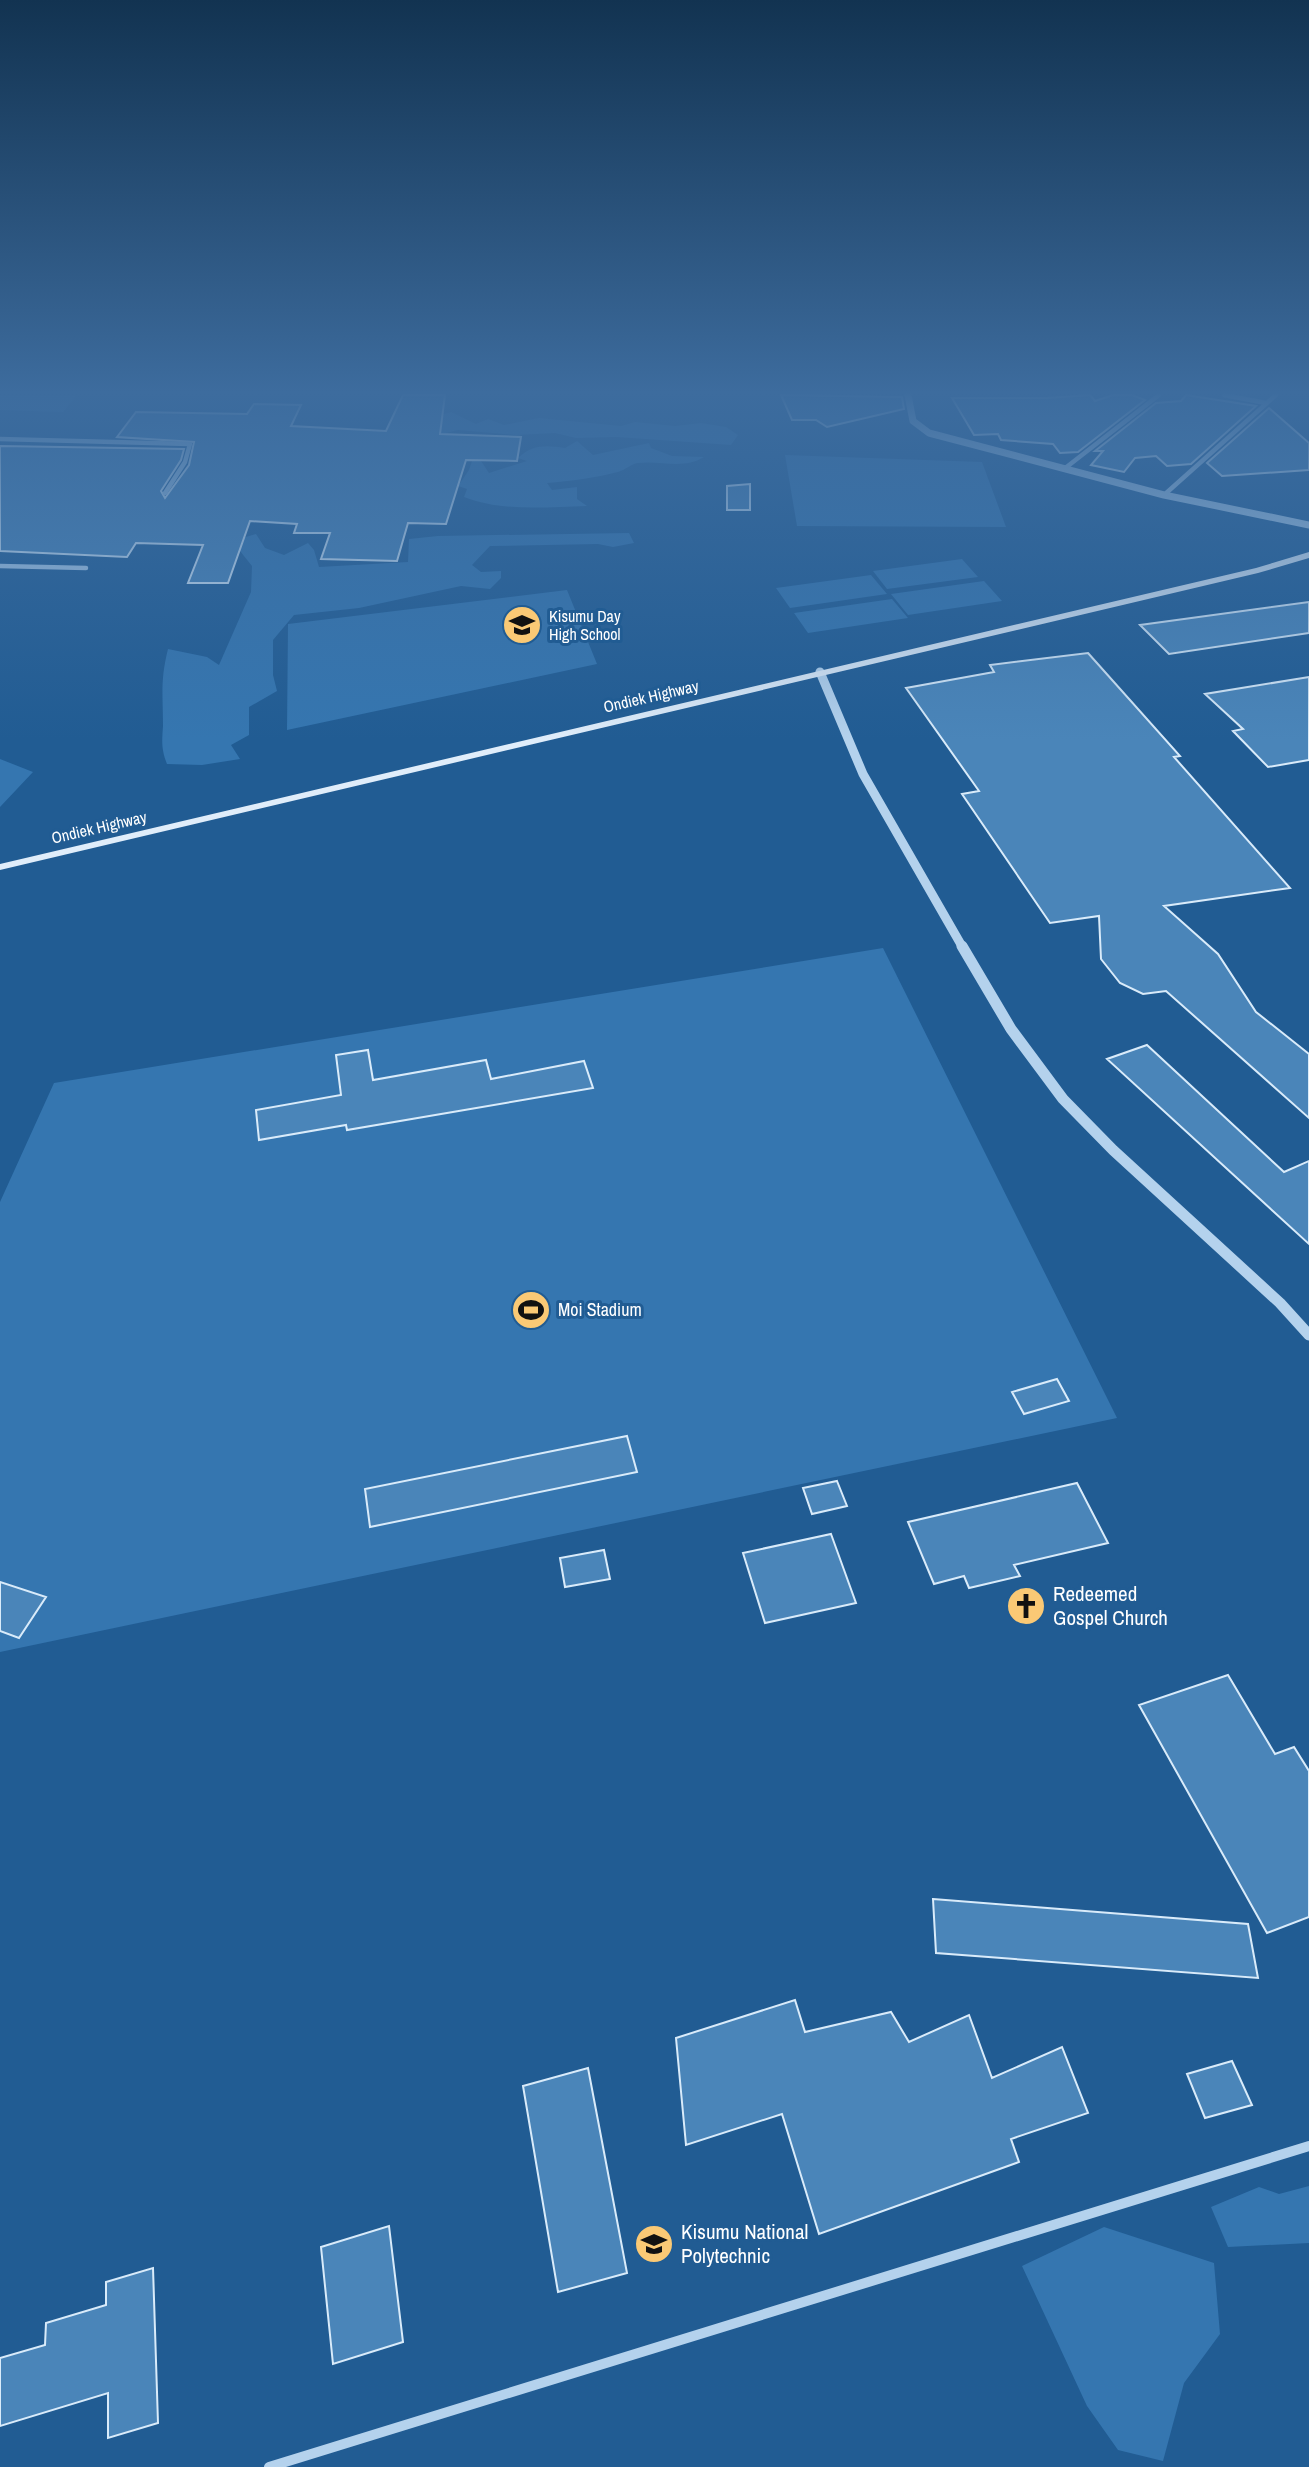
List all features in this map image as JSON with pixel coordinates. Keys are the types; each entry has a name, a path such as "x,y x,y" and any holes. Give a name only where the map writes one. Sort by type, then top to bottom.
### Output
{"main road":[{"name":"Ondiek Highway","path":"0,867 1258,570 1309,555"}],"street":[{"path":"1237,510 1309,525"},
{"path":"0,566 86,568"},
{"path":"820,672 869,786 1011,1029 1063,1099 1113,1150 1280,1303 1309,1335"},
{"path":"269,2467 1309,2146"}],"shaded area":[{"path":"794,510 1000,510 1006,527 797,526"},
{"path":"629,533 634,543 613,547 598,544 490,546 472,565 481,572 501,571 501,578 490,589 461,586 359,608 294,615 273,640 273,675 277,691 249,707 249,735 231,745 240,759 202,765 167,764 162,745 162,688 168,649 207,657 219,665 251,592 252,566 232,541 256,534 265,548 284,555 308,543 314,550 319,567 408,562 409,539 438,536"},
{"path":"962,559 978,577 887,589 873,571"},
{"path":"871,575 887,594 790,608 776,588"},
{"path":"984,581 1002,601 908,615 891,594"},
{"path":"567,590 597,664 287,730 288,624"},
{"path":"892,599 908,618 808,633 794,613"},
{"path":"0,759 33,772 0,807"},
{"name":"Moi Stadium","path":"883,948 1117,1418 0,1652 0,1202 54,1083"},
{"path":"1309,2186 1309,2243 1228,2247 1211,2207 1259,2187 1279,2194"},
{"path":"1104,2227 1214,2263 1220,2334 1184,2383 1163,2461 1118,2450 1087,2406 1022,2266"}],"building":[{"path":"0,510 450,510 446,524 408,523 397,561 321,559 330,533 294,533 297,524 250,521 228,583 188,583 203,545 136,543 127,557 0,551"},
{"path":"1309,602 1309,633 1169,654 1140,625"},
{"path":"1088,653 1180,756 1174,757 1290,888 1164,906 1218,954 1256,1012 1309,1054 1309,1118 1166,991 1143,994 1120,983 1101,959 1099,916 1050,923 962,794 979,791 906,688 994,672 990,665"},
{"path":"1309,677 1309,760 1268,767 1233,731 1243,729 1205,694"},
{"path":"1147,1045 1284,1172 1309,1161 1309,1244 1107,1059"},
{"path":"368,1050 373,1080 486,1060 491,1079 584,1061 593,1088 347,1130 346,1125 259,1140 256,1110 341,1095 336,1055"},
{"path":"1057,1379 1069,1401 1024,1414 1012,1392"},
{"path":"627,1436 637,1472 370,1527 365,1489"},
{"path":"837,1481 847,1506 812,1514 803,1488"},
{"path":"1077,1483 1108,1543 1014,1565 1020,1576 969,1588 964,1576 934,1584 908,1522"},
{"path":"831,1534 856,1603 765,1623 743,1553"},
{"path":"604,1550 610,1579 565,1587 560,1558"},
{"path":"0,1582 46,1597 19,1638 0,1631"},
{"path":"1228,1675 1275,1754 1294,1747 1309,1771 1309,1917 1267,1933 1139,1705"},
{"path":"933,1899 1248,1924 1258,1978 936,1953"},
{"path":"795,2000 805,2032 891,2012 909,2042 969,2015 992,2078 1062,2047 1088,2113 1011,2139 1019,2162 819,2234 782,2114 686,2145 676,2038"},
{"path":"1232,2061 1252,2105 1205,2118 1187,2074"},
{"path":"588,2068 627,2273 558,2292 523,2086"},
{"path":"389,2226 403,2342 333,2364 321,2247"},
{"path":"153,2268 158,2423 108,2438 108,2393 0,2426 0,2358 45,2345 46,2323 106,2305 106,2282"}],"place":[{"name":"Kisumu Day High School","path":"522,625"},
{"name":"Moi Stadium","path":"531,1310"},
{"name":"Redeemed Gospel Church","path":"1026,1606"},
{"name":"Kisumu National Polytechnic","path":"654,2244"}]}
